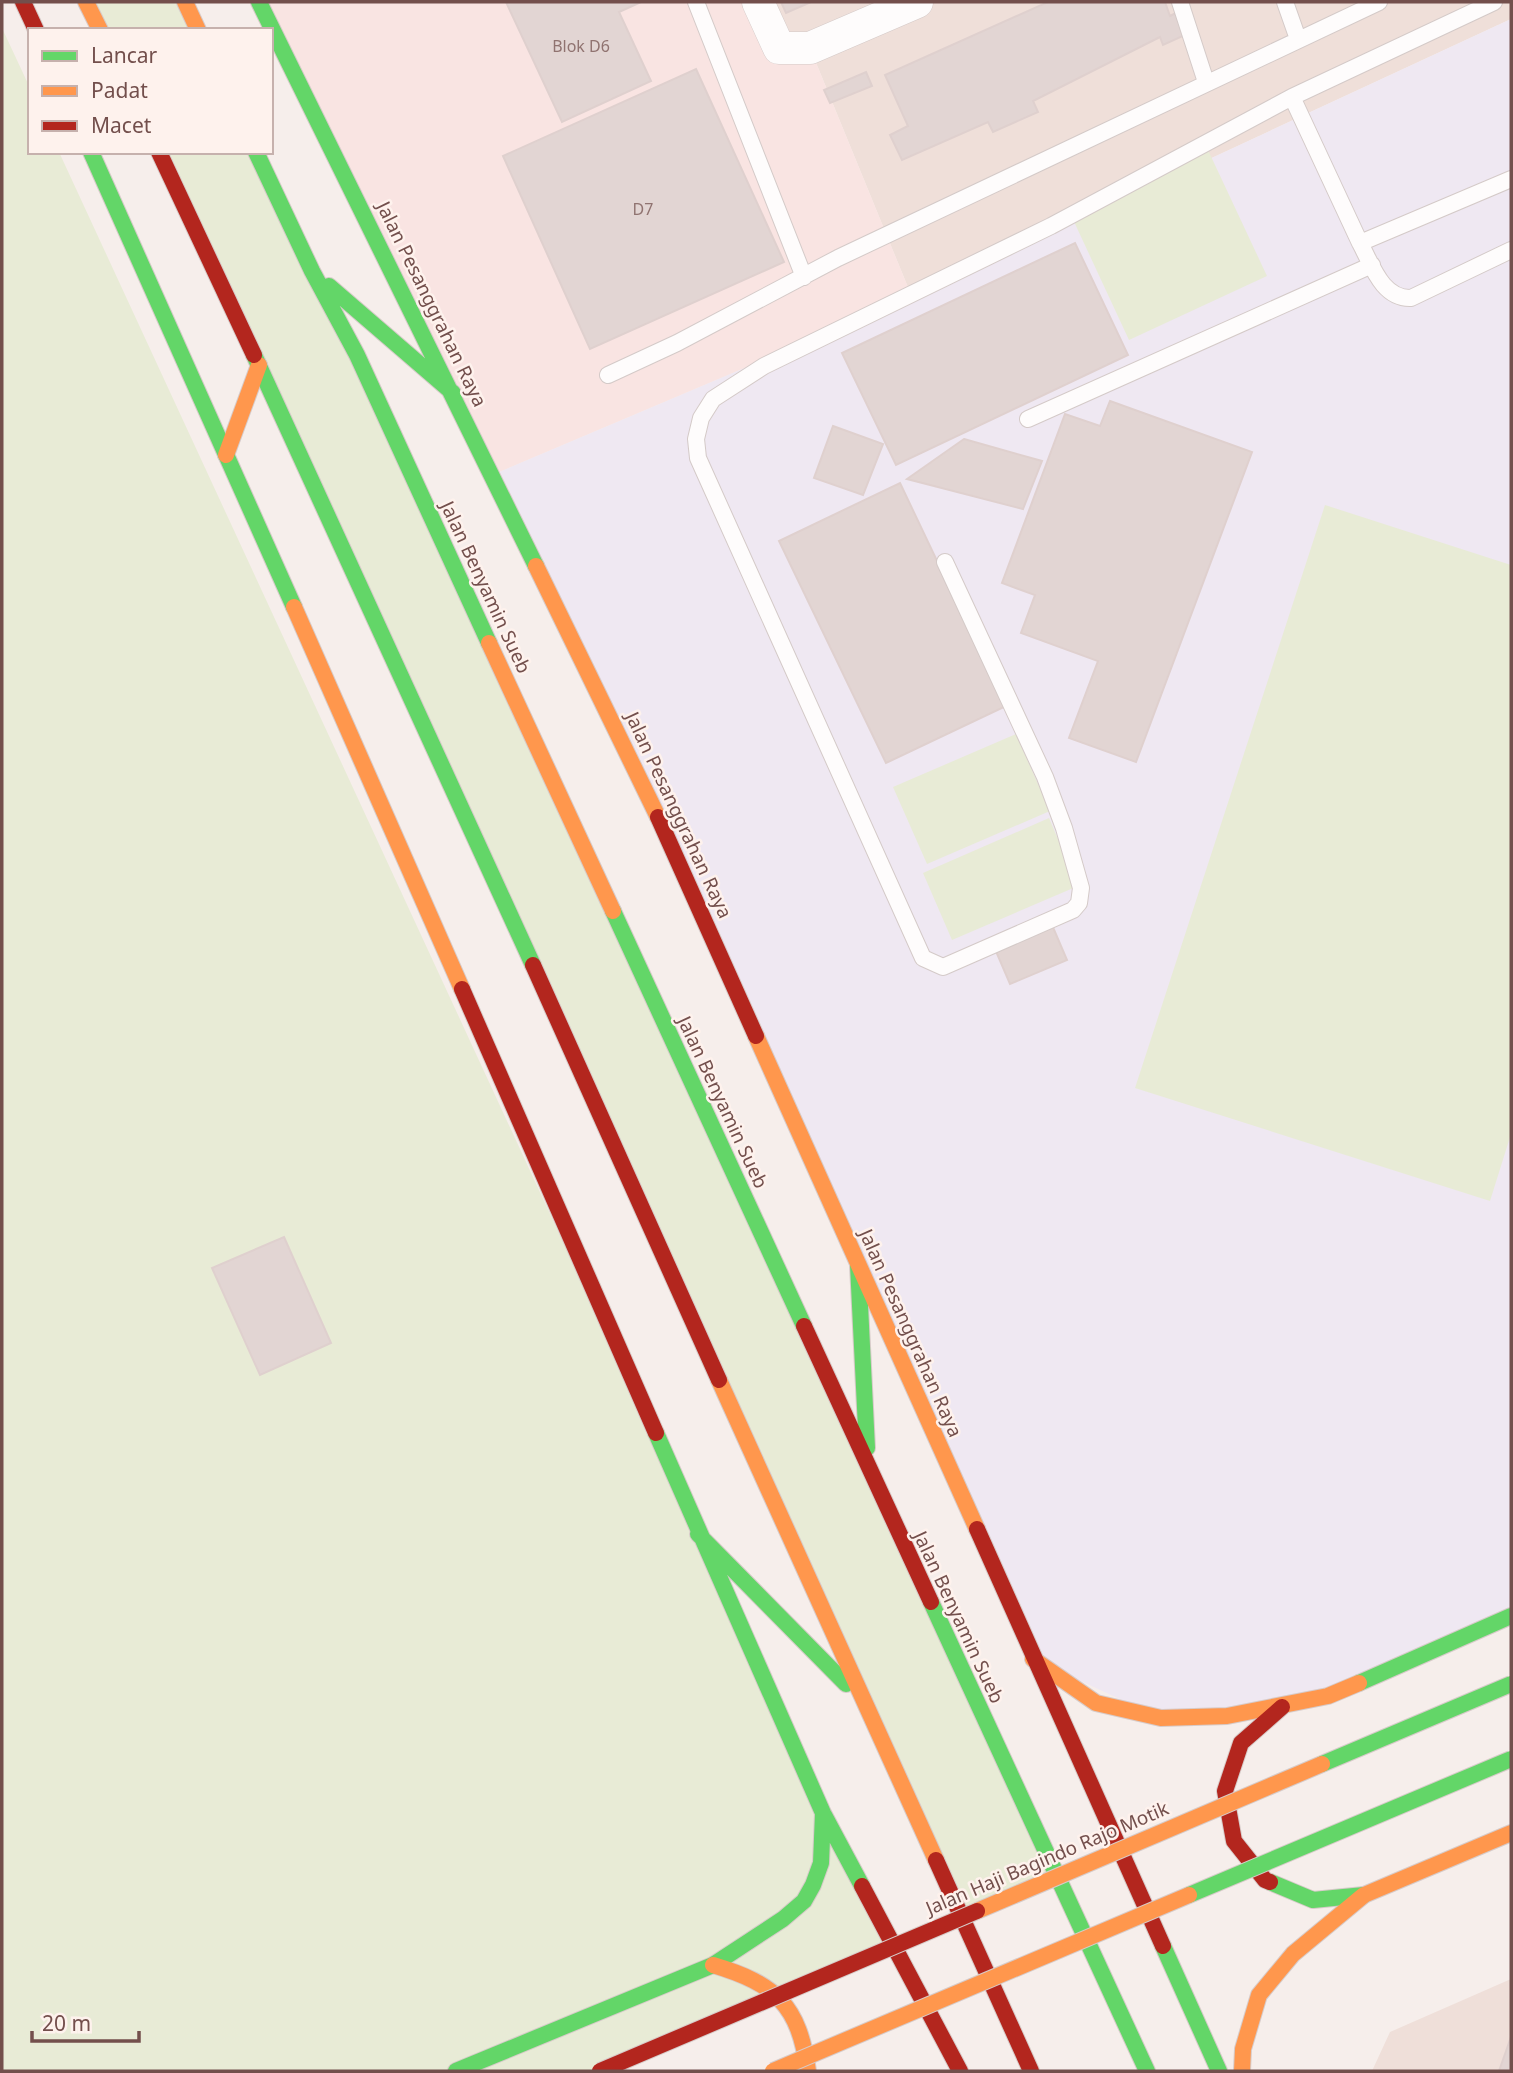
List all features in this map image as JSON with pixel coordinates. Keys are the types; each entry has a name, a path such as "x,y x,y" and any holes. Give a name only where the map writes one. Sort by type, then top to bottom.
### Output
{"main road":[{"path":"23,2 35,28"},
{"path":"86,2 99,28"},
{"path":"185,2 197,28"},
{"name":"Jalan Pesanggrahan Raya","path":"259,2 272,28"},
{"name":"Jalan Pesanggrahan Raya","path":"273,30 651,801 1033,1659"},
{"path":"92,154 823,1813 960,2071"},
{"path":"160,154 259,365 1031,2071"},
{"name":"Jalan Benyamin Sueb","path":"257,154 312,271 368,380 1147,2071"},
{"path":"312,271 453,393"},
{"path":"226,455 259,365"},
{"path":"858,1265 867,1467"},
{"path":"698,1534 865,1703"},
{"path":"1364,1895 1313,1900 1265,1880 1234,1841 1229,1816 1225,1791 1241,1743 1278,1708 1328,1696 1511,1616"},
{"path":"1033,1659 1096,1703 1161,1718 1227,1716 1328,1696"},
{"path":"1033,1659 1219,2071"},
{"name":"Jalan Haji Bagindo Rajo Motik","path":"600,2071 1511,1684"},
{"path":"773,2071 1511,1759"},
{"path":"456,2071 713,1965 783,1919 804,1900 821,1863 823,1813"},
{"path":"1241,2071 1243,2049 1259,1995 1293,1954 1364,1895 1511,1833"},
{"path":"713,1965 753,1976 785,2002 805,2038 808,2071"}],"street":[{"path":"758,2 779,48 810,48 917,2"}],"lane":[{"path":"696,2 804,276"},
{"path":"1180,2 1206,82"},
{"path":"1285,2 1298,39"},
{"path":"608,375 804,276 1206,82 1379,2"},
{"path":"945,562 1045,777 1064,828 1081,888 1073,910 943,967 923,958 698,458 696,439 701,418 713,399 764,366 1051,226 1292,97 1494,2"},
{"path":"1292,97 1360,243 1388,292 1396,298 1410,298 1511,250"},
{"path":"1360,243 1511,179"},
{"path":"1028,419 1372,265"}],"shaded area":[{"path":"259,2 758,2 779,48 810,48 912,297 497,473"},
{"path":"758,2 1511,2 1511,19 912,297 810,48 779,48"},
{"path":"1511,19 1511,1616 1328,1696 1161,1718 1033,1659 497,473 912,297"},
{"path":"1511,1979 1511,2071 1372,2071 1390,2032"}],"green space":[{"path":"85,2 184,2 196,28 98,28"},
{"path":"2,28 28,84 28,154 60,154 698,1534 895,1946 600,2071 2,2071"},
{"path":"1208,150 1267,276 1129,340 1070,213"},
{"path":"160,154 257,154 1055,1878 960,1918"},
{"path":"1325,505 1511,565 1511,1134 1490,1201 1135,1088"},
{"path":"1016,734 1050,811 927,864 893,787"},
{"path":"1049,818 1078,886 952,940 923,873"}],"building":[{"path":"506,2 641,2 619,12 651,81 562,122"},
{"path":"781,2 811,2 786,13"},
{"path":"1048,2 1165,2 1170,16 1176,13 1185,35 1163,45 1160,37 1033,101 1038,112 993,132 988,122 902,160 890,135 908,126 885,75"},
{"path":"696,69 784,262 590,349 503,156"},
{"path":"866,72 872,86 830,103 824,90"},
{"path":"1075,243 1128,355 896,465 842,353"},
{"path":"1110,401 1252,452 1136,762 1069,738 1098,661 1021,633 1035,595 1002,583 1065,414 1100,426"},
{"path":"833,426 883,444 863,495 814,478"},
{"path":"964,439 1042,461 1023,509 907,479"},
{"path":"900,483 1006,706 886,763 779,541"},
{"path":"1052,925 1067,960 1010,984 995,949"},
{"path":"284,1237 331,1343 260,1375 212,1268"},
{"path":"1511,2037 1511,2071 1499,2071"}],"traffic: fast":[{"path":"259,2 272,28"},
{"path":"273,31 536,566"},
{"path":"92,154 294,607"},
{"path":"257,154 312,271 357,355 489,643"},
{"path":"329,286 453,393"},
{"path":"254,355 533,965"},
{"path":"613,911 804,1326"},
{"path":"858,1265 867,1448"},
{"path":"656,1433 823,1813 862,1886"},
{"path":"698,1534 846,1684"},
{"path":"931,1602 1147,2071"},
{"path":"1359,1683 1511,1616"},
{"path":"1322,1764 1511,1684"},
{"path":"1189,1895 1511,1759"},
{"path":"456,2071 713,1965 783,1919 804,1901 813,1885 821,1863 823,1813"},
{"path":"1270,1882 1313,1900 1364,1895"},
{"path":"1163,1946 1219,2071"}],"traffic: slow":[{"path":"86,2 99,28"},
{"path":"185,2 197,28"},
{"path":"226,455 259,365"},
{"path":"536,566 658,817"},
{"path":"294,607 462,989"},
{"path":"489,643 613,911"},
{"path":"756,1036 977,1529"},
{"path":"719,1380 936,1860"},
{"path":"1033,1659 1096,1703 1161,1718 1227,1716 1328,1696 1359,1683"},
{"path":"977,1911 1322,1764"},
{"path":"1242,2071 1243,2049 1259,1995 1293,1954 1364,1895 1511,1833"},
{"path":"773,2071 1189,1895"},
{"path":"713,1965 753,1980 781,2000 798,2029 808,2071"}],"traffic: jam":[{"path":"23,2 35,28"},
{"path":"160,154 254,355"},
{"path":"658,817 756,1036"},
{"path":"533,965 719,1380"},
{"path":"462,989 656,1433"},
{"path":"804,1326 931,1602"},
{"path":"977,1529 1163,1946"},
{"path":"1270,1882 1265,1880 1234,1841 1225,1791 1241,1743 1282,1707"},
{"path":"936,1860 1031,2071"},
{"path":"862,1886 960,2071"},
{"path":"600,2071 977,1911"}]}
